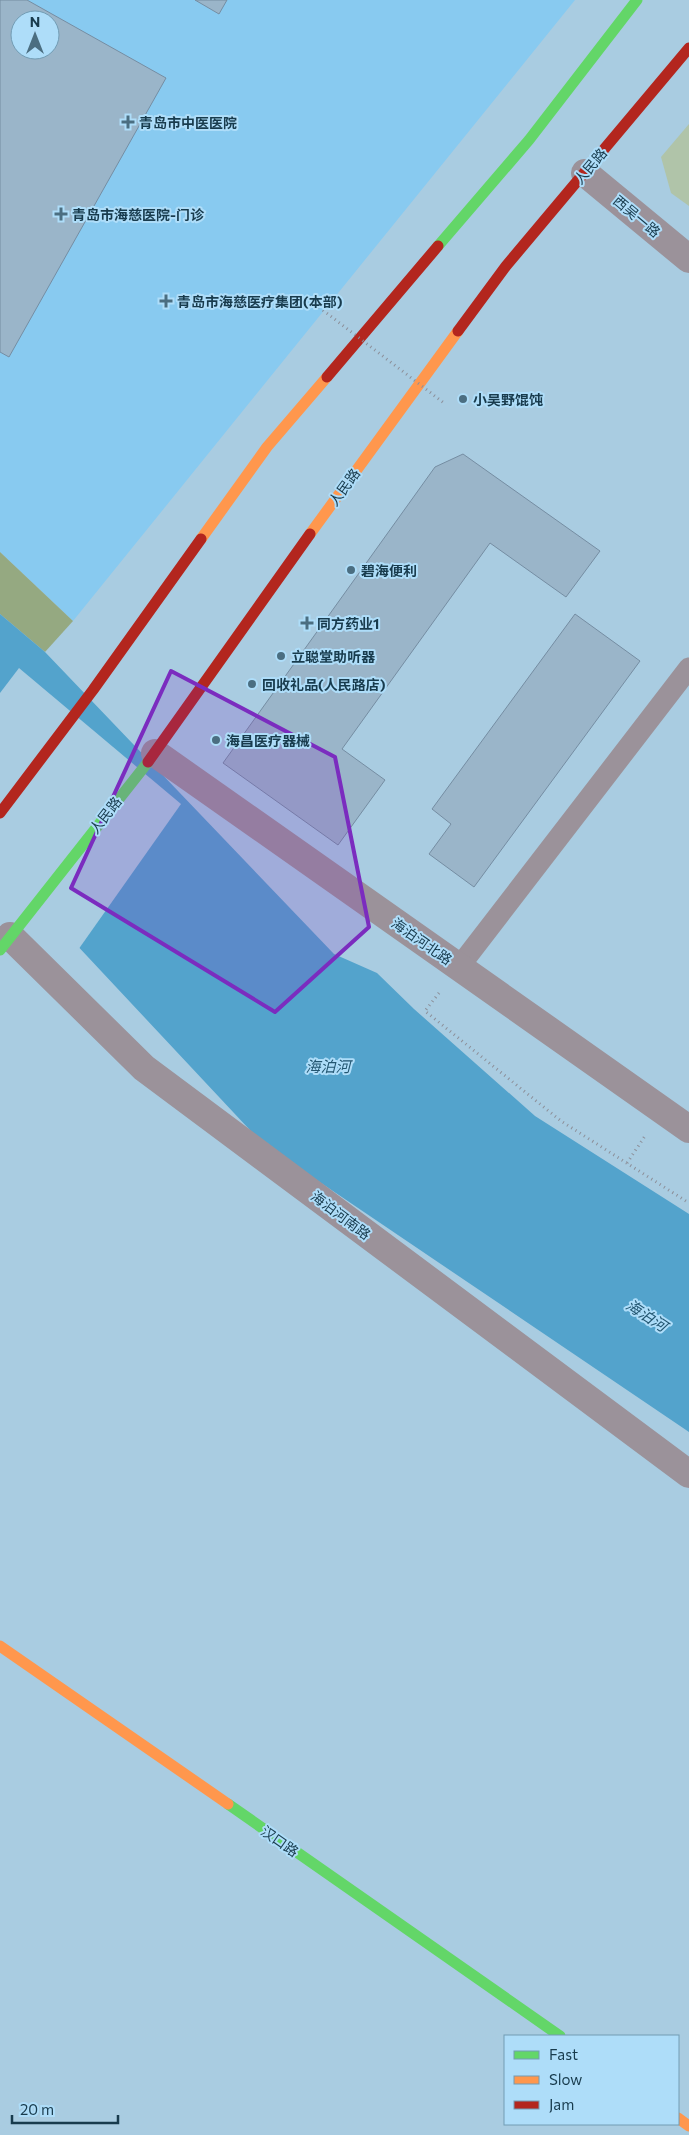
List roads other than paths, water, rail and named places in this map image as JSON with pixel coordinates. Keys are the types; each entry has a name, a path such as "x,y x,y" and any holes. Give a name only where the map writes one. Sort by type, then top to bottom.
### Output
{"main road":[{"path":"0,813 93,690 267,447 529,140 637,0"},
{"name":"人民路","path":"5,943 155,753 347,482 506,266 689,48"},
{"name":"汉口路","path":"0,1646 559,2035"}],"street":[{"name":"西吴一路","path":"585,173 689,259"},
{"name":"海泊河北路","path":"155,753 689,1129"},
{"name":"海泊河南路","path":"5,943 144,1068 689,1474"}],"lane":[{"path":"459,967 689,668"}],"water":[{"name":"海泊河","path":"0,614 45,652 334,954 377,973 414,1009 535,1116 689,1214 689,1432 262,1143 0,863"}],"place":[{"name":"青岛市中医医院","path":"128,122"},
{"name":"青岛市海慈医院-门诊","path":"61,214"},
{"name":"青岛市海慈医疗集团(本部)","path":"166,301"},
{"name":"小吴野馄饨","path":"463,399"},
{"name":"碧海便利","path":"351,570"},
{"name":"同方药业1","path":"307,623"},
{"name":"立聪堂助听器","path":"281,656"},
{"name":"回收礼品(人民路店)","path":"252,684"},
{"name":"海昌医疗器械","path":"216,740"}]}
